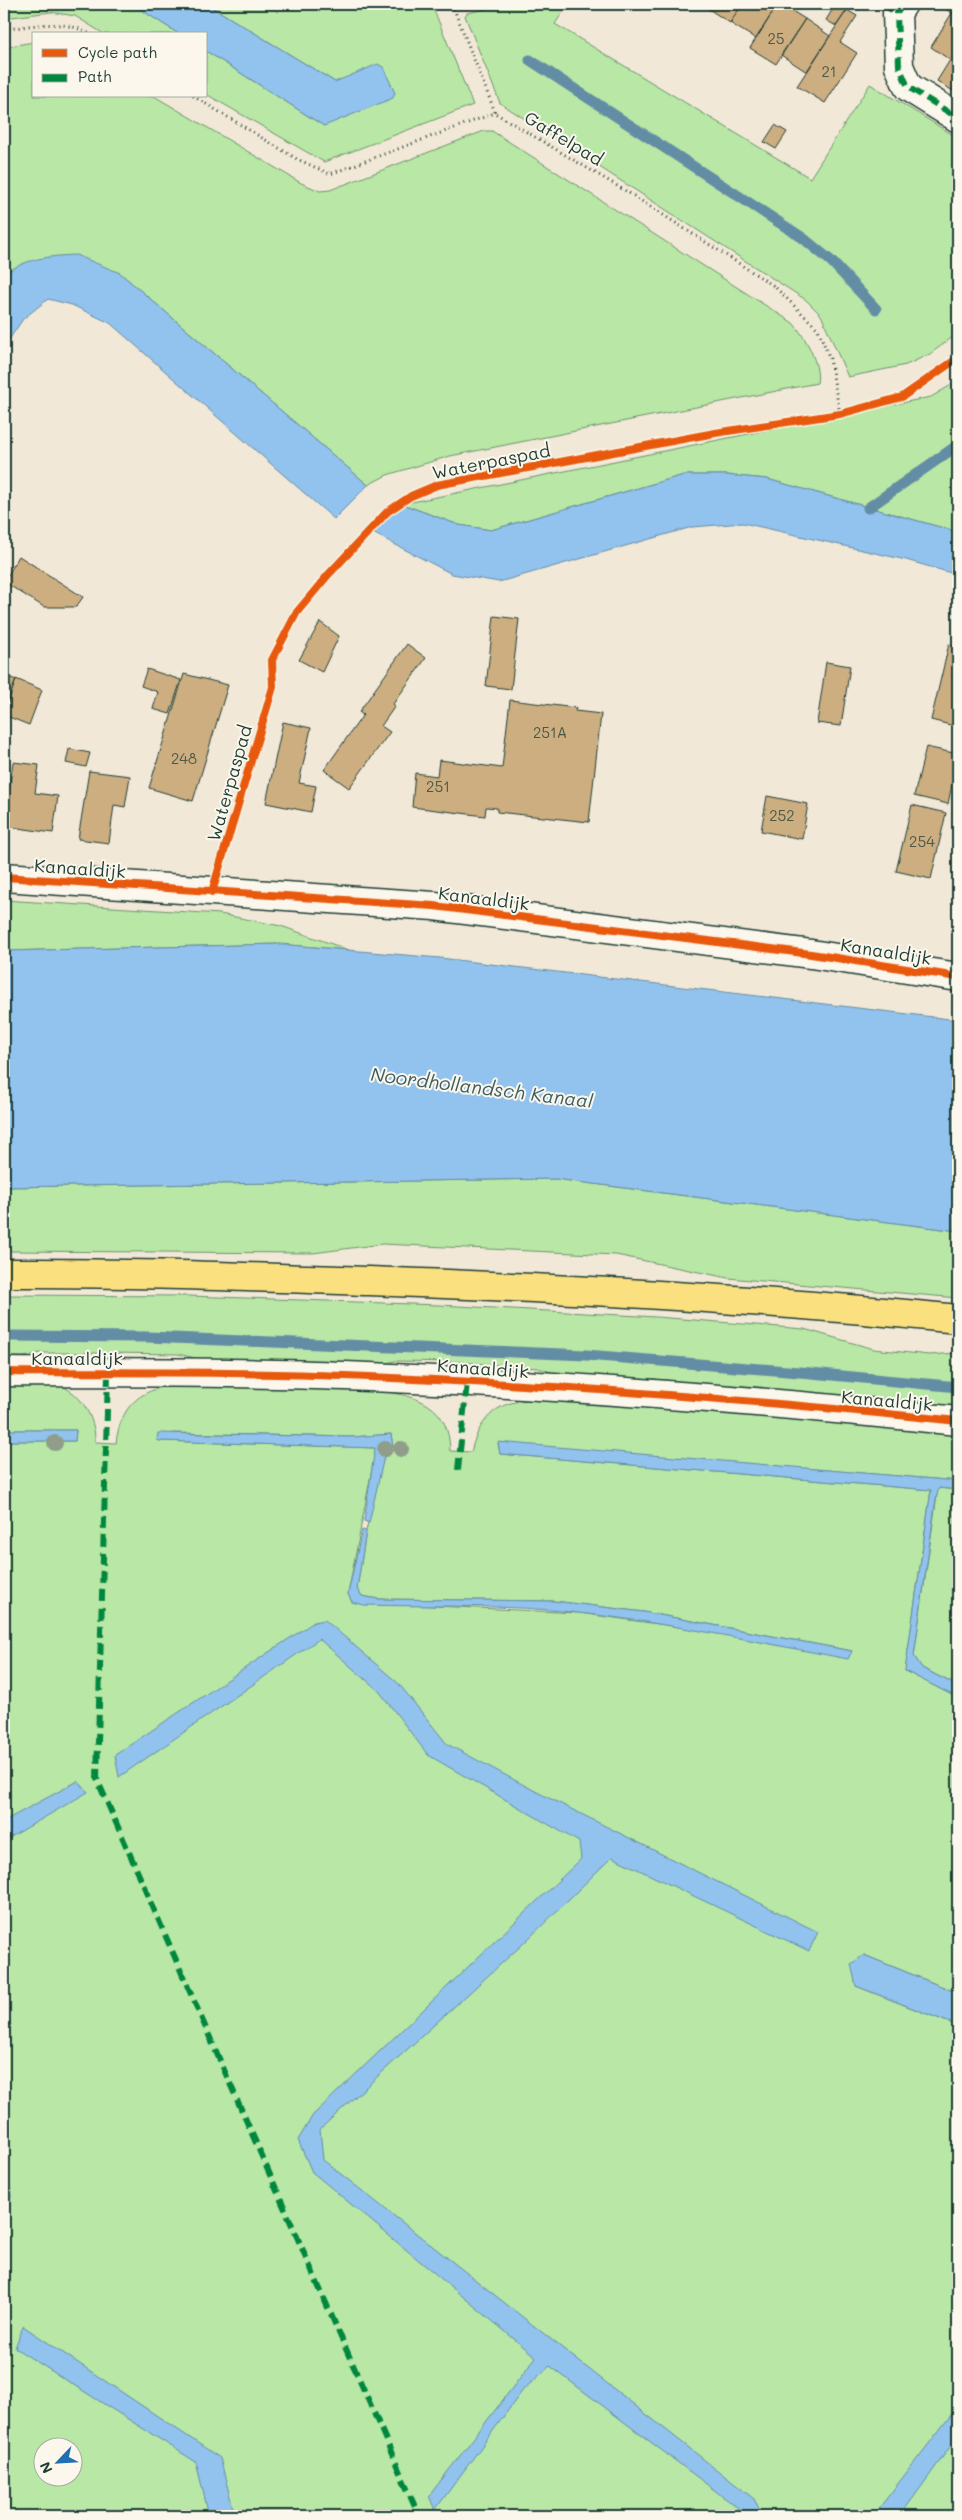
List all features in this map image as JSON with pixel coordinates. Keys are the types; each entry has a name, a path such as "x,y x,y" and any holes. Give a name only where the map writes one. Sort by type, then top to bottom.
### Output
{"main road":[{"path":"4,1273 122,1272 487,1285 662,1294 958,1319"}],"street":[{"path":"894,7 898,66 908,87 958,118"},
{"name":"Kanaaldijk","path":"4,877 434,906 811,954 958,977"},
{"name":"Kanaaldijk","path":"4,1372 342,1376 448,1381 670,1395 958,1421"}],"path":[{"path":"196,98 297,159 330,174 495,113 452,4"},
{"path":"4,30 33,25 78,27 87,32"},
{"path":"830,416 848,412"}],"green space":[{"path":"4,4 132,4 176,32 101,32 75,16 51,12 4,18"},
{"path":"207,4 265,4 278,12 283,4 418,4 433,10 436,15 473,105 324,162 208,95 208,52 324,126 335,82"},
{"path":"499,4 568,4 555,24 810,178 870,84 958,138 958,333 930,354 906,365 848,377 821,315 806,300 500,103 465,16 467,13"},
{"path":"32,42 32,98 157,98 301,183 320,191 330,190 484,131 492,131 793,323 811,351 817,368 817,383 450,456 387,475 368,485 120,273 9,270 4,275 4,47"},
{"path":"958,381 958,532 767,479 727,475 684,475 491,530 459,525 402,504 931,397"},
{"path":"4,900 220,914 281,926 349,950 279,944 4,951"},
{"path":"555,1179 958,1231 958,1298 728,1278 616,1255 382,1244 313,1253 4,1251 4,1187"},
{"path":"4,1295 189,1296 439,1305 657,1317 804,1329 874,1349 929,1355 958,1353 958,1406 653,1379 561,1375 538,1368 459,1362 395,1361 378,1365 200,1359 178,1354 108,1353 40,1353 24,1357 4,1357"},
{"path":"4,1384 55,1384 72,1392 85,1406 93,1424 95,1442 116,1443 122,1420 132,1403 149,1391 173,1385 380,1391 407,1396 419,1400 438,1413 448,1435 450,1451 471,1452 482,1424 492,1413 505,1405 528,1400 555,1400 782,1418 958,1435 958,1481 498,1443 500,1454 931,1490 905,1671 958,1698 958,1993 864,1955 856,1986 958,2026 958,2516 4,2516 4,1441 75,1441 76,1430 4,1430","holes":["174,1433 353,1437 391,1434 393,1447 386,1447 366,1531 357,1589 362,1596 378,1599 554,1601 644,1612 852,1651 579,1613 352,1602 348,1594 376,1448 160,1441"]},
{"path":"938,1488 958,1490 958,1686 922,1668 914,1656"}],"water":[{"path":"132,4 207,4 335,82 378,64 383,67 395,93 393,98 324,126 208,52 208,32 176,32"},
{"path":"76,255 120,273 368,485 334,519 110,323 72,305 48,299 23,319 4,347 4,275 29,261 48,257"},
{"path":"684,475 727,475 767,479 958,532 958,575 906,560 743,523 692,527 499,582 452,574 371,532 386,515 402,504 459,525 491,530"},
{"name":"Noordhollandsch Kanaal","path":"279,944 440,958 958,1020 958,1231 555,1179 4,1187 4,951"},
{"path":"4,1430 76,1430 75,1441 4,1441"},
{"path":"158,1433 353,1437 391,1434 393,1447 386,1448 369,1523 364,1521 375,1448 160,1441 157,1440"},
{"path":"498,1442 958,1481 958,1490 939,1488 936,1498 914,1656 922,1668 958,1686 958,1698 905,1671 931,1490 500,1454"},
{"path":"362,1530 366,1531 357,1589 362,1596 378,1599 554,1601 644,1612 852,1651 848,1659 680,1627 552,1610 498,1607 363,1605 352,1602 348,1594"},
{"path":"325,1620 399,1684 447,1744 537,1792 818,1932 809,1951 612,1857 525,1942 320,2129 323,2160 754,2499 763,2516 741,2516 738,2508 550,2366 523,2390 435,2510 429,2496 536,2357 312,2172 298,2140 313,2115 581,1859 579,1842 428,1755 379,1691 319,1639 119,1777 115,1755 314,1622"},
{"path":"78,1781 88,1792 4,1841 4,1821"},
{"path":"864,1955 958,1993 958,2026 856,1986 851,1964"},
{"path":"4,2136 11,2196 4,2226"},
{"path":"23,2326 220,2458 235,2516 209,2516 196,2462 15,2348"},
{"path":"958,2406 958,2436 900,2516 873,2516"}],"building":[{"path":"706,4 742,4 730,23 704,6"},
{"path":"742,4 778,4 756,39 730,23"},
{"path":"778,4 792,4 789,9 805,19 776,64 750,48"},
{"path":"836,4 847,10 836,26 826,20"},
{"path":"938,4 958,4 958,17"},
{"path":"847,10 857,16 840,42 857,53 825,103 797,86"},
{"path":"952,13 958,17 958,94 937,81 950,60 931,47"},
{"path":"805,19 830,36 807,72 781,55"},
{"path":"775,125 787,132 776,149 764,142"},
{"path":"19,556 83,597 76,607 44,607 4,582"},
{"path":"494,616 519,619 511,689 486,686"},
{"path":"320,622 339,636 322,672 299,660"},
{"path":"407,644 426,658 393,704 395,706 381,726 390,732 349,788 324,770 363,715 359,712"},
{"path":"949,644 958,646 958,727 931,720"},
{"path":"826,662 850,666 841,726 817,723"},
{"path":"147,669 181,680 170,714 153,709 158,692 141,686"},
{"path":"184,674 228,685 193,801 149,788"},
{"path":"4,675 16,680 4,710"},
{"path":"16,679 42,690 29,725 4,715"},
{"path":"510,700 576,708 575,711 601,714 589,822 497,812 497,808 486,807 485,816 412,807 415,773 437,776 439,760 502,768"},
{"path":"283,722 311,728 299,783 316,786 311,812 266,803"},
{"path":"926,747 958,754 948,804 914,796"},
{"path":"69,749 90,753 86,767 66,763"},
{"path":"13,762 39,765 35,793 58,796 53,833 4,826"},
{"path":"89,771 130,776 125,807 114,805 109,843 78,839"},
{"path":"767,796 808,804 802,839 761,831"},
{"path":"912,805 946,813 931,879 896,871"}],"waterway":[{"path":"530,60 803,238 831,261 876,309"},
{"path":"868,508 958,445"},
{"path":"4,1336 148,1337 586,1355 958,1387"}],"marked path":[{"path":"882,4 897,13"},
{"path":"903,4 897,13 899,66 908,87 958,118"},
{"path":"108,1373 97,1779 419,2516"},
{"path":"458,1470 467,1382"}],"cycle path":[{"name":"Waterpaspad","path":"212,892 273,687 272,660 297,612 328,575 387,512 411,496 437,485 715,433 840,414 902,397 958,358"},
{"path":"4,877 434,906 811,954 958,977"},
{"path":"4,1372 260,1373 422,1379 652,1394 958,1421"}]}
